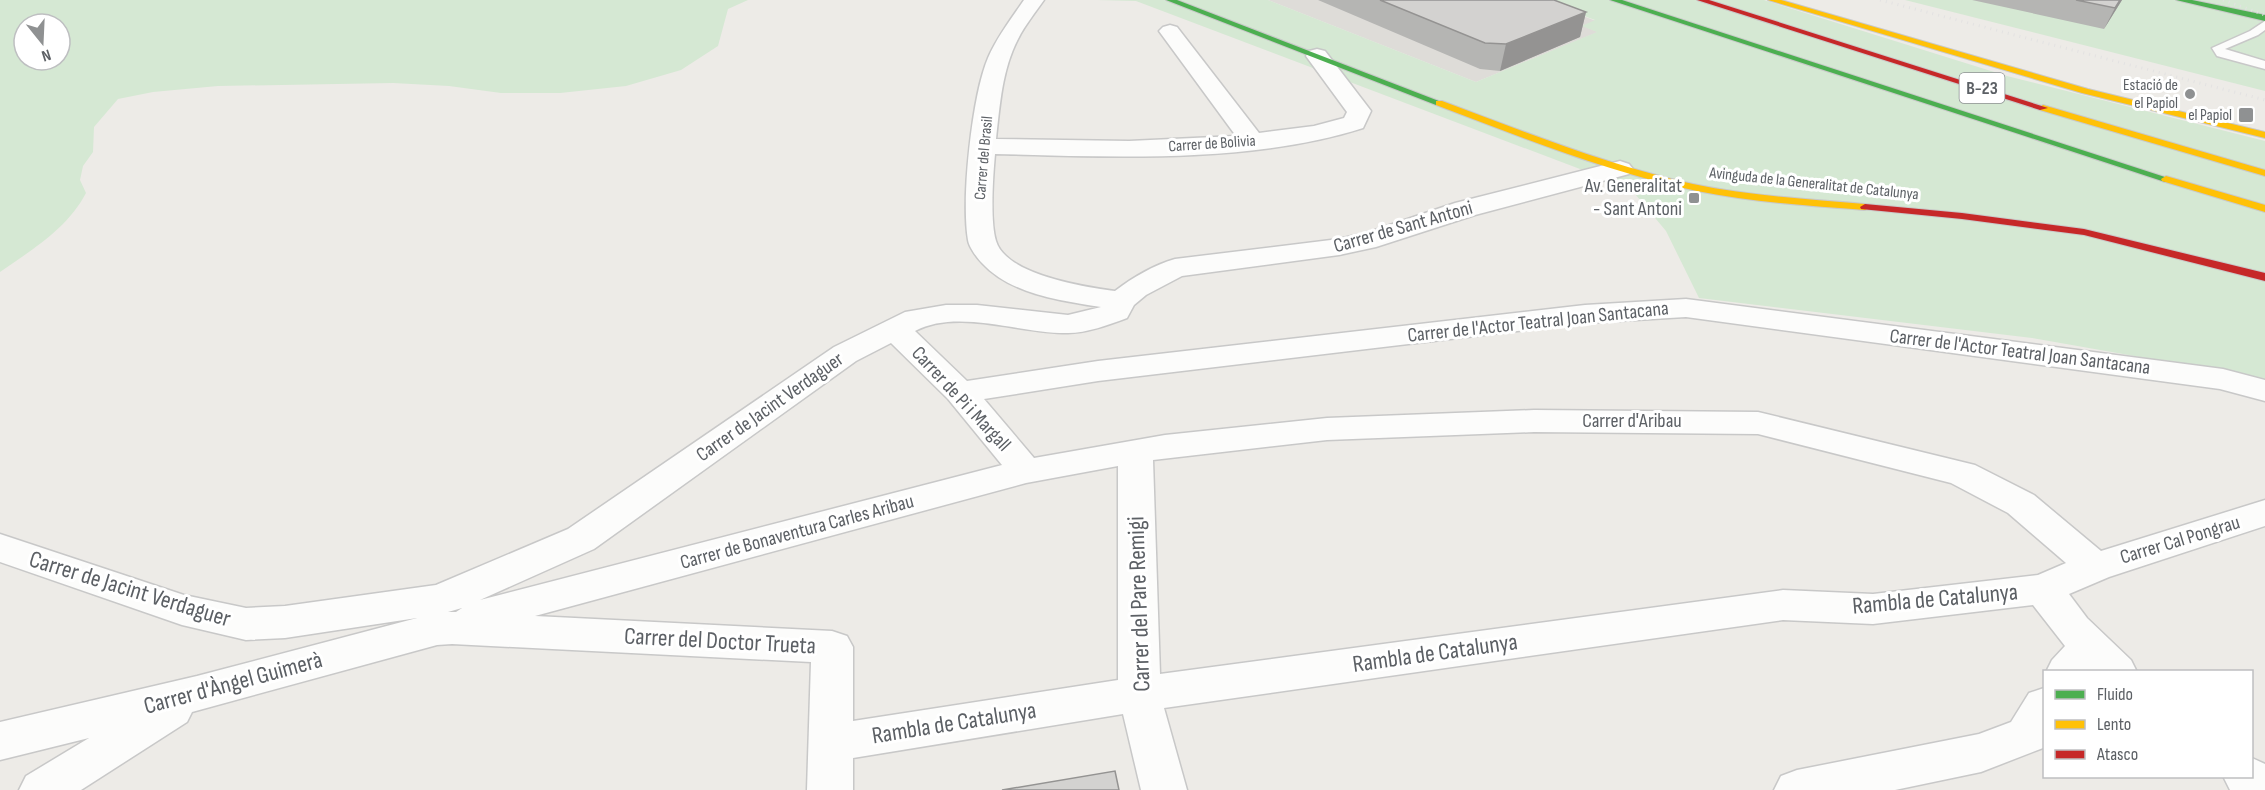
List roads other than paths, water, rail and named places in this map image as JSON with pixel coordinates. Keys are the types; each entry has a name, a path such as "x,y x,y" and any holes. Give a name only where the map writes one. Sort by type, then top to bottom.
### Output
{"main road":[{"name":"Avinguda de la Generalitat de Catalunya","path":"1170,0 1532,138 1620,169 1724,192 1986,219 2084,232 2265,277"},
{"name":"B-23","path":"1614,0 2048,142 2265,209"},
{"name":"B-23","path":"1701,0 2076,118 2265,173"},
{"path":"1772,0 2085,91 2265,135"},
{"path":"2180,0 2265,18"}],"street":[{"name":"Carrer del Brasil","path":"1034,0 1027,14 1008,38 998,60 990,88 979,182 982,242 992,257 1006,269 1039,285 1079,295 1121,301"},
{"path":"1170,31 1253,142"},
{"name":"Carrer de Bolivia","path":"985,146 1092,149 1178,147 1253,142 1335,130 1354,123 1359,111 1349,101 1317,56"},
{"name":"Carrer de Sant Antoni","path":"1121,301 1153,278 1175,268 1339,247 1376,238 1494,201 1620,169"},
{"name":"Carrer de Jacint Verdaguer","path":"0,548 182,610 246,624 448,619 516,569 581,539 845,354 894,328 916,318 946,314 1068,324 1116,312 1121,301"},
{"name":"Carrer de l'Actor Teatral Joan Santacana","path":"960,392 1098,372 1427,332 1585,315 1686,308 2223,379 2265,391"},
{"name":"Carrer de Pi i Margall","path":"894,328 960,392 1026,471"},
{"path":"2223,379 2265,405"},
{"name":"Carrer d'Aribau","path":"1135,452 1188,444 1383,425 1564,420 1758,423 1962,474 2021,504 2095,567"},
{"name":"Carrer de Bonaventura Carles Aribau","path":"448,619 479,616 1026,471 1135,452"},
{"name":"Carrer del Pare Remigi","path":"1135,452 1139,694 1164,790"},
{"name":"Carrer Cal Pongrau","path":"2043,589 2095,567 2265,513"},
{"path":"2043,589 2073,629 2091,663"},
{"name":"Rambla de Catalunya","path":"830,743 1139,694 1783,605 1873,609 2043,589"},
{"name":"Carrer d'Àngel Guimerà","path":"0,741 197,693 448,619"},
{"name":"Carrer del Doctor Trueta","path":"448,619 832,647 830,790"},
{"path":"42,790 197,693"},
{"path":"1797,790 1981,753 2027,735 2043,708"},
{"path":"2247,778 2262,790"}],"lane":[{"path":"2265,24 2254,33 2218,48 2221,53 2265,65"}],"railway":[{"path":"1880,0 2265,100"},
{"path":"2223,0 2265,15"}],"place":[{"name":"Estació de el Papiol","path":"2190,94"},
{"name":"el Papiol","path":"2246,115"},
{"name":"Av. Generalitat - Sant Antoni","path":"1694,198"}]}
